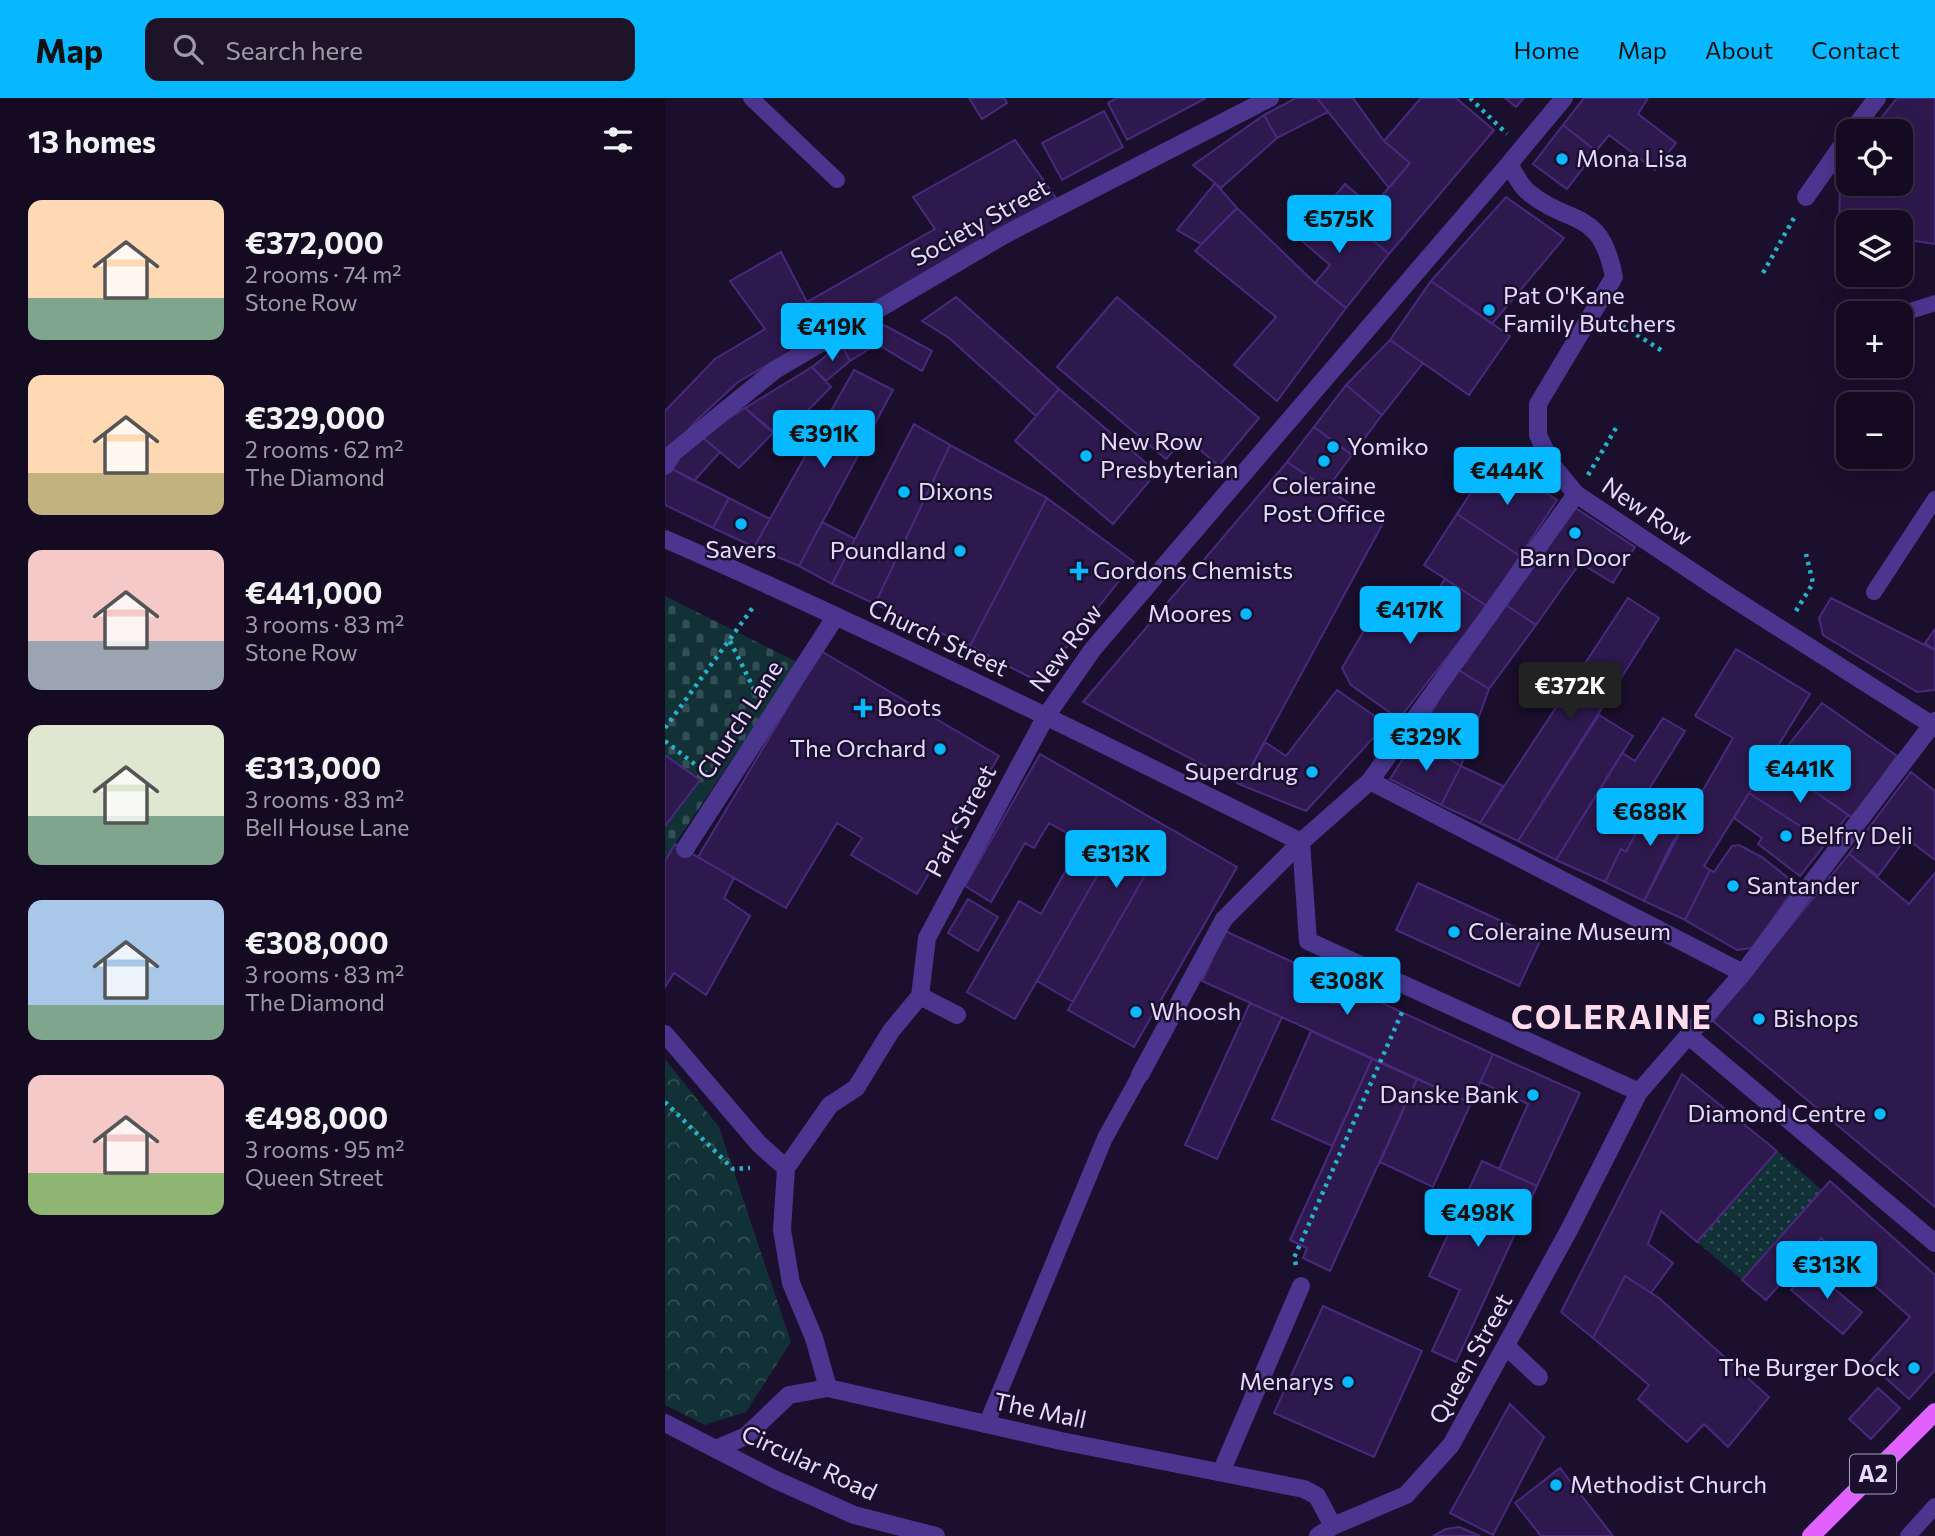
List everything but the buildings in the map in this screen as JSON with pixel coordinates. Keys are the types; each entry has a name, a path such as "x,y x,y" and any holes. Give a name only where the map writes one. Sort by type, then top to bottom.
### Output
{"main road":[{"name":"A2","path":"1811,1536 1935,1412"}],"street":[{"name":"Society Street","path":"665,466 674,452 775,370 1006,234 1270,98"},
{"name":"New Row","path":"1046,716 1093,649 1564,98"},
{"path":"1861,119 1877,98"},
{"path":"1806,197 1836,154"},
{"name":"New Row","path":"1509,164 1526,190 1593,227 1608,248 1614,277 1538,404 1538,435 1552,465 1576,494 1783,630 1933,723"},
{"path":"1140,1075 1224,919 1301,842 1370,781 1576,494"},
{"name":"Church Street","path":"665,540 836,616 1301,842"},
{"name":"Church Lane","path":"685,849 836,616"},
{"name":"Park Street","path":"920,996 927,938 1046,716"},
{"name":"Queen Street","path":"1326,1531 1406,1495 1451,1445 1569,1230 1639,1092 1743,972 1933,723"},
{"path":"1370,781 1743,972"},
{"path":"1301,842 1308,941 1639,1092"},
{"path":"828,1388 814,1338 792,1283 782,1230 786,1168 830,1105 856,1088 891,1031 920,996 957,1016"},
{"path":"665,1034 758,1144 786,1168"},
{"path":"1689,1036 1935,1243"},
{"path":"1221,1470 1301,1286"},
{"path":"1506,1346 1539,1377"},
{"name":"The Mall","path":"718,1448 746,1436 789,1395 828,1388 986,1425 1221,1470 1304,1489 1317,1496 1326,1531"},
{"name":"Circular Road","path":"665,1423 776,1480 855,1515 936,1536"}],"lane":[{"path":"751,98 837,180"},
{"path":"1913,310 1935,303"},
{"path":"1874,592 1935,499"},
{"path":"986,1425 1105,1138 1140,1075"},
{"path":"1907,1536 1935,1506"}],"path":[{"path":"1470,98 1522,148"},
{"path":"1762,273 1806,197"},
{"path":"1597,309 1664,352"},
{"path":"1576,494 1616,428"},
{"path":"1783,630 1813,583 1806,554"},
{"path":"665,727 769,585"},
{"path":"730,641 755,691 749,703"},
{"path":"665,741 709,775 715,763"},
{"path":"1301,1286 1294,1258 1413,988"},
{"path":"665,1102 733,1169 786,1168"}],"green space":[{"path":"665,596 797,662 665,859"},
{"path":"665,1059 719,1127 791,1342 746,1412 705,1425 665,1405"},
{"path":"1777,1151 1822,1190 1742,1280 1697,1242"}],"place":[{"name":"Mona Lisa","path":"1562,159"},
{"name":"Pat O'Kane Family Butchers","path":"1489,310"},
{"name":"Yomiko","path":"1333,447"},
{"name":"New Row Presbyterian","path":"1086,456"},
{"name":"Coleraine Post Office","path":"1324,461"},
{"name":"Dixons","path":"904,492"},
{"name":"Savers","path":"741,524"},
{"name":"Barn Door","path":"1575,533"},
{"name":"Poundland","path":"960,551"},
{"name":"Gordons Chemists","path":"1079,571"},
{"name":"Moores","path":"1246,614"},
{"name":"Boots","path":"863,708"},
{"name":"The Orchard","path":"940,749"},
{"name":"Superdrug","path":"1312,772"},
{"name":"Belfry Deli","path":"1786,836"},
{"name":"Santander","path":"1733,886"},
{"name":"Coleraine Museum","path":"1454,932"},
{"name":"Whoosh","path":"1136,1012"},
{"name":"Bishops","path":"1759,1019"},
{"name":"Danske Bank","path":"1533,1095"},
{"name":"Diamond Centre","path":"1880,1114"},
{"name":"The Burger Dock","path":"1914,1368"},
{"name":"Menarys","path":"1348,1382"},
{"name":"Methodist Church","path":"1556,1485"}],"district":[{"name":"COLERAINE","path":"1612,1018"}]}
